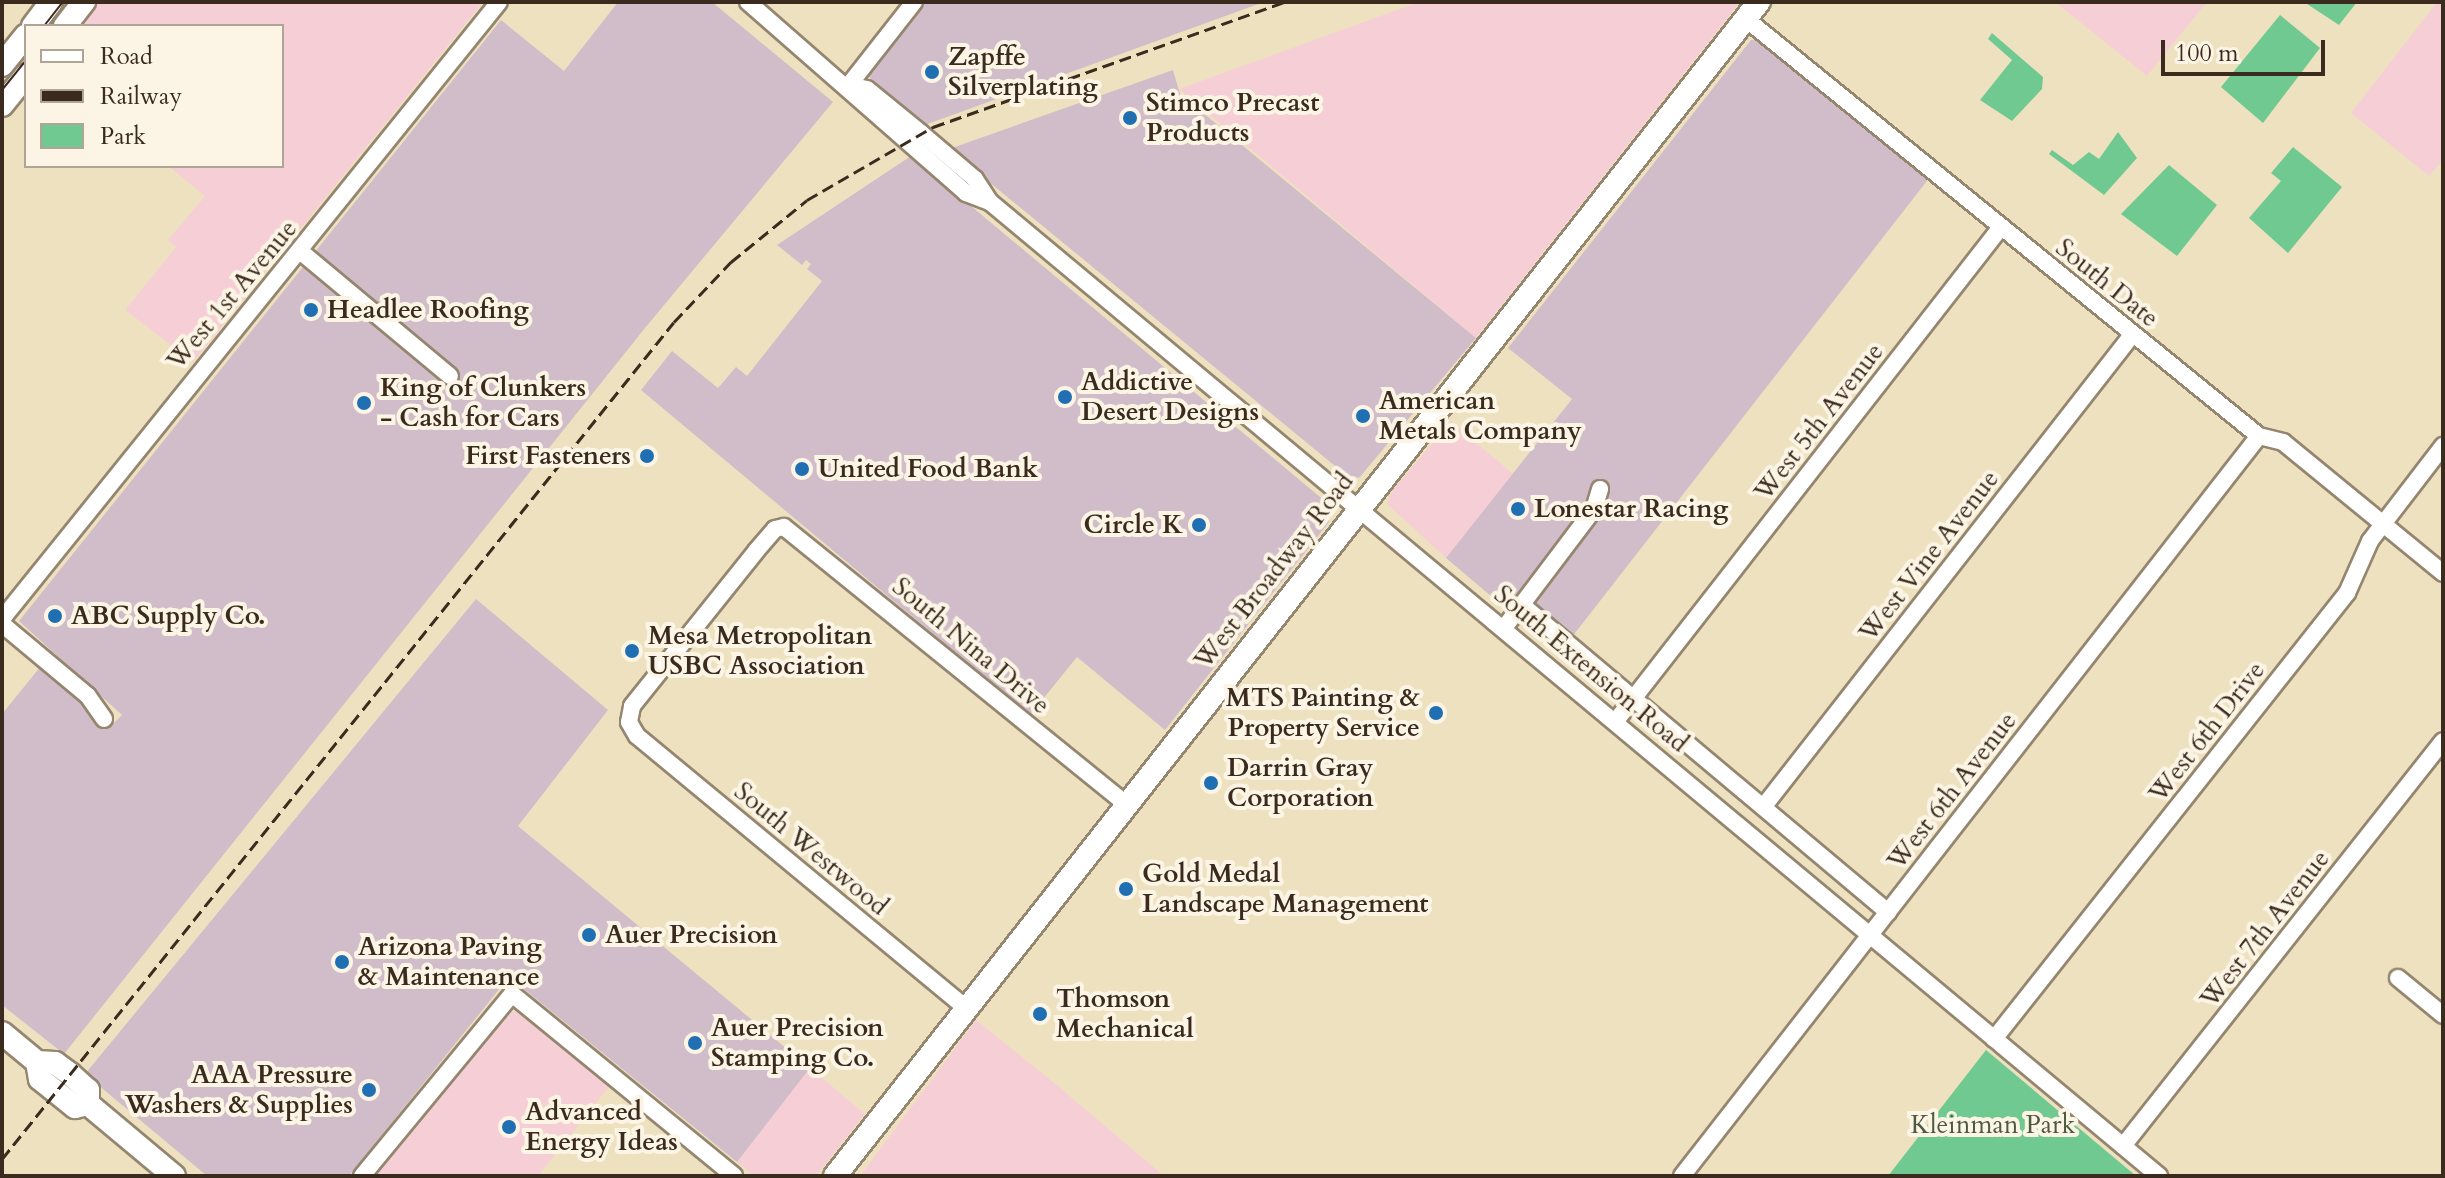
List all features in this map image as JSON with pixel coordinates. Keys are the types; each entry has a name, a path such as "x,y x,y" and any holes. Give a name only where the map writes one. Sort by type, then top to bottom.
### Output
{"main road":[{"path":"34,24 51,2"},
{"path":"67,24 84,2"},
{"name":"West Broadway Road","path":"835,1176 1753,10"},
{"path":"2,65 24,38"},
{"path":"2,105 24,78"},
{"path":"2,1033 37,1062 40,1079 75,1107 88,1104 174,1176"}],"street":[{"name":"West 1st Avenue","path":"2,622 499,2"},
{"name":"South Extension Road","path":"748,2 849,85 856,100 955,184 990,202 1360,506 2159,1176"},
{"path":"849,85 914,2"},
{"name":"South Date","path":"1753,10 2001,227 2132,335 2259,436 2283,442 2443,573"},
{"name":"West 5th Avenue","path":"1615,722 2001,227"},
{"path":"300,251 450,376"},
{"name":"West Vine Avenue","path":"1764,806 2132,335"},
{"name":"West 6th Avenue","path":"1682,1176 2259,436"},
{"name":"West 6th Drive","path":"1994,1039 2347,593 2360,555 2443,446"},
{"path":"1504,628 1594,509 1600,489"},
{"name":"South Nina Drive","path":"629,722 632,706 709,609 775,529 784,527 1126,804"},
{"name":"South Extension Road","path":"1522,605 1888,912"},
{"path":"2,622 88,696 104,719"},
{"name":"South Westwood","path":"629,722 637,736 966,1008"},
{"name":"West 7th Avenue","path":"2123,1146 2443,741"},
{"path":"2398,978 2443,1015"},
{"path":"362,1176 512,994 734,1176"}],"shaded area":[{"path":"96,2 483,2 193,362 125,310 176,247 168,240 205,196 170,168 284,168 284,24 79,24"},
{"path":"618,2 712,2 833,102 645,328 64,1054 2,1005 2,714 41,666 114,723 122,715 19,621 501,20 564,71"},
{"path":"925,2 1264,2 922,126 869,77"},
{"path":"1419,2 1740,2 1476,338 1179,89"},
{"path":"2055,2 2207,2 2147,76"},
{"path":"2437,2 2443,2 2443,160 2429,176 2351,113"},
{"path":"1751,40 1763,41 1930,177 1572,637 1519,594 1507,605 1498,602 1446,558 1572,399 1508,348"},
{"path":"1173,70 1180,94 1476,338 1359,478 1346,475 949,149"},
{"path":"911,156 1332,507 1329,522 1165,730 1077,657 1030,715 641,390 672,351 718,388 736,367 747,376 822,281 807,269 811,264 806,260 802,265 777,245"},
{"path":"1451,421 1513,474 1446,558 1387,504 1392,491"},
{"path":"476,599 608,710 518,826 810,1068 737,1162 509,977 349,1176 207,1176 85,1074"},
{"path":"518,1010 611,1084 538,1176 375,1176 499,1017"},
{"path":"976,1020 1058,1086 1164,1176 860,1176"},
{"path":"810,1068 865,1114 816,1176 754,1176 737,1162"}],"green space":[{"path":"2304,2 2357,2 2339,25"},
{"path":"2280,15 2320,48 2263,123 2221,87"},
{"path":"1992,33 2043,77 2042,89 2012,121 1980,100 2012,60 1988,39"},
{"path":"2118,132 2137,158 2104,195 2049,154 2052,150 2073,165 2089,152 2099,159"},
{"path":"2293,147 2342,187 2288,253 2249,218 2281,181 2271,173"},
{"path":"2169,165 2217,205 2177,256 2121,214"},
{"name":"Kleinman Park","path":"1986,1050 2136,1176 1888,1176"}],"tram line":[{"path":"46,24 63,2"},
{"path":"2,90 24,62"}],"railway":[{"path":"2,1159 674,322 731,262 807,200 933,127 1285,2"}],"place":[{"name":"Zapffe Silverplating","path":"932,72"},
{"name":"Stimco Precast Products","path":"1130,118"},
{"name":"Headlee Roofing","path":"311,310"},
{"name":"Addictive Desert Designs","path":"1065,397"},
{"name":"King of Clunkers - Cash for Cars","path":"364,403"},
{"name":"American Metals Company","path":"1363,416"},
{"name":"First Fasteners","path":"647,456"},
{"name":"United Food Bank","path":"802,469"},
{"name":"Lonestar Racing","path":"1518,509"},
{"name":"Circle K","path":"1199,525"},
{"name":"ABC Supply Co.","path":"55,616"},
{"name":"Mesa Metropolitan USBC Association","path":"632,651"},
{"name":"MTS Painting & Property Service","path":"1436,713"},
{"name":"Darrin Gray Corporation","path":"1211,783"},
{"name":"Gold Medal Landscape Management","path":"1126,889"},
{"name":"Auer Precision","path":"589,935"},
{"name":"Arizona Paving & Maintenance","path":"342,962"},
{"name":"Thomson Mechanical","path":"1040,1014"},
{"name":"Auer Precision Stamping Co.","path":"695,1043"},
{"name":"AAA Pressure Washers & Supplies","path":"369,1090"},
{"name":"Advanced Energy Ideas","path":"509,1127"}]}
